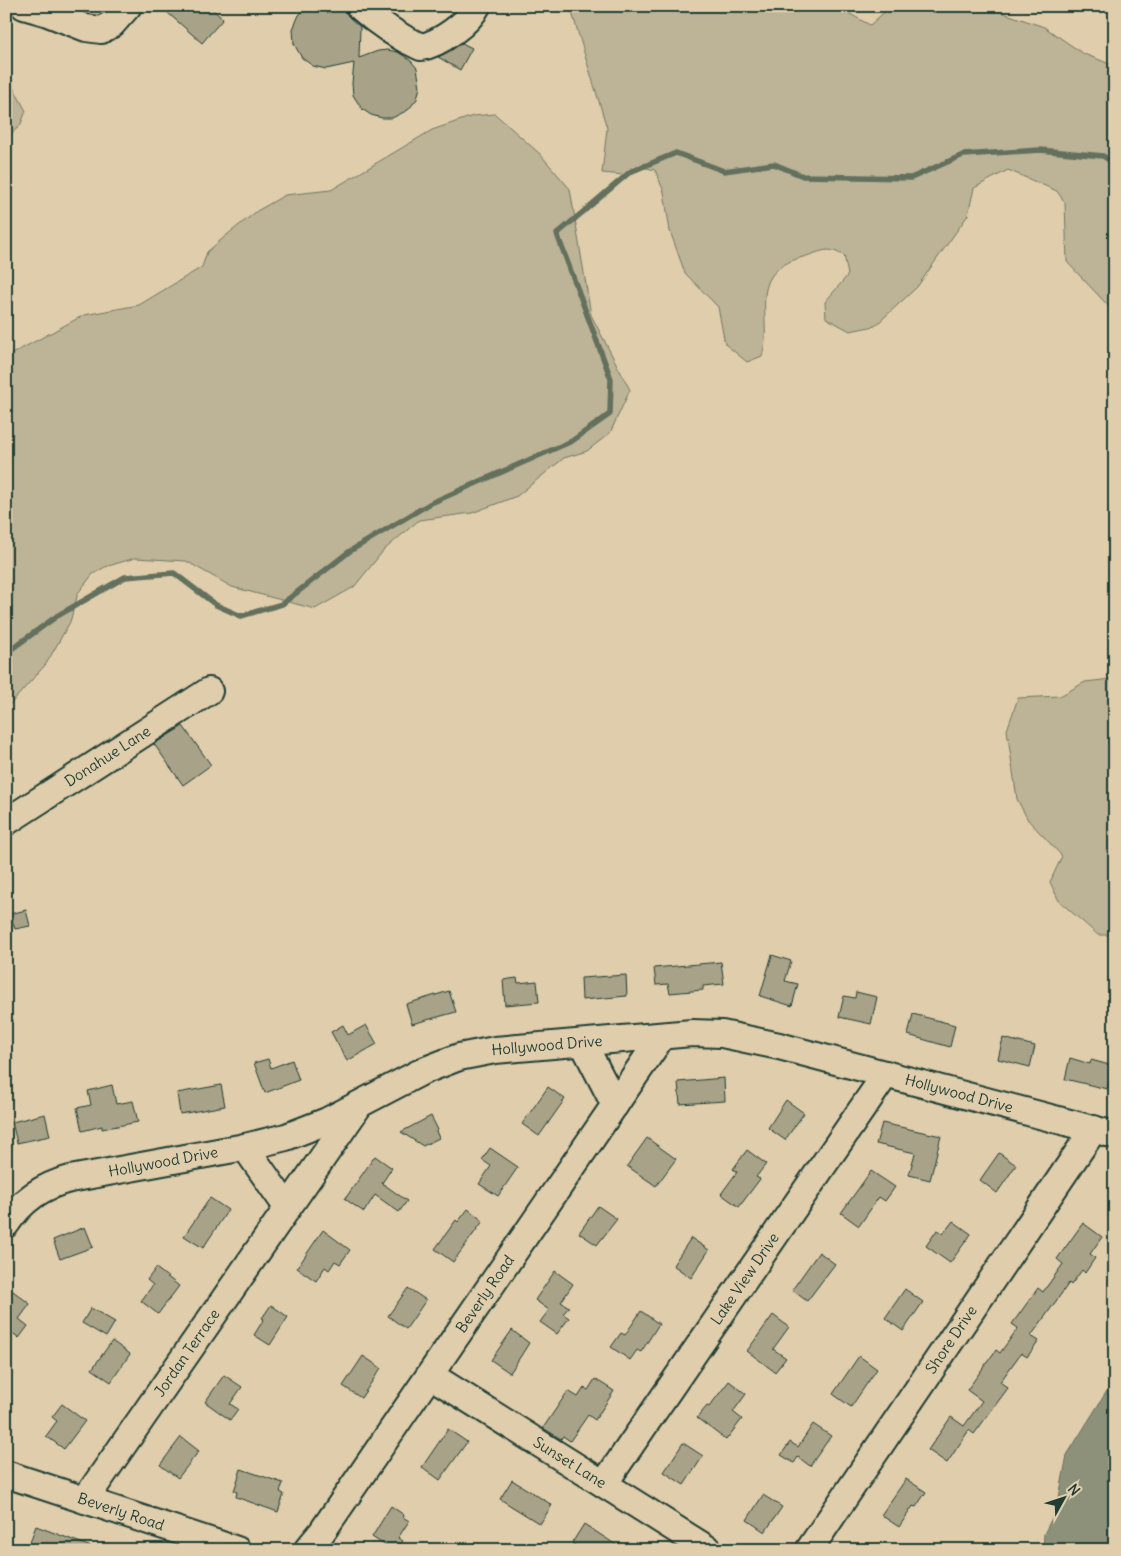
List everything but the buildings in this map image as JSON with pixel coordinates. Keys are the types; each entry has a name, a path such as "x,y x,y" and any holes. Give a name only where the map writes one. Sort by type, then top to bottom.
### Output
{"street":[{"path":"24,6 86,28 101,30 112,24 128,6"},
{"path":"359,6 371,17 402,38 421,47 439,42 462,24 478,6"},
{"name":"Donahue Lane","path":"6,822 209,691"},
{"name":"Hollywood Drive","path":"6,1224 23,1203 53,1184 70,1179 245,1147 301,1132 359,1105 423,1071 459,1057 495,1050 662,1036 708,1033 736,1036 1105,1132"},
{"name":"Beverly Road","path":"307,1550 322,1532 662,1036"},
{"path":"583,1043 615,1105"},
{"name":"Lake View Drive","path":"604,1484 886,1074"},
{"name":"Jordan Terrace","path":"85,1500 359,1105"},
{"name":"Shore Drive","path":"809,1550 1105,1132"},
{"path":"245,1147 287,1207"},
{"name":"Sunset Lane","path":"430,1375 709,1550"},
{"name":"Beverly Road","path":"6,1474 237,1550"}],"shaded area":[{"path":"570,6 832,6 870,25 891,6 990,6 998,11 1044,27 1084,54 1115,66 1115,313 1067,262 1065,203 1057,191 1008,170 974,188 968,215 917,287 875,326 850,331 826,318 825,302 848,275 844,255 826,250 785,264 773,274 767,285 765,298 765,341 762,356 747,362 725,344 718,307 685,273 670,231 664,192 655,170 634,165 624,175 602,173 607,128"},
{"path":"6,81 12,85 26,111 20,126 6,138"},
{"path":"495,114 540,154 570,189 591,315 630,390 610,433 587,451 564,458 517,496 472,513 419,520 384,550 354,587 315,609 232,587 186,561 135,558 105,567 93,574 78,593 70,622 46,664 6,709 6,591 10,586 9,573 6,568 6,357 84,315 139,305 202,267 207,252 257,211 285,195 331,190 432,130 473,116"},
{"path":"1111,679 1115,681 1115,935 1098,935 1059,901 1050,882 1062,856 1028,820 1017,799 1007,730 1018,698 1060,696 1085,682"},
{"path":"1115,1378 1115,1550 1043,1550 1044,1534 1057,1508 1067,1455"}],"waterway":[{"path":"6,653 57,616 125,577 174,573 216,605 241,616 282,604 350,551 431,503 572,441 610,414 611,379 557,234 630,172 676,153 724,171 774,164 803,176 911,178 963,155 1040,150 1103,156 1115,164"}]}
